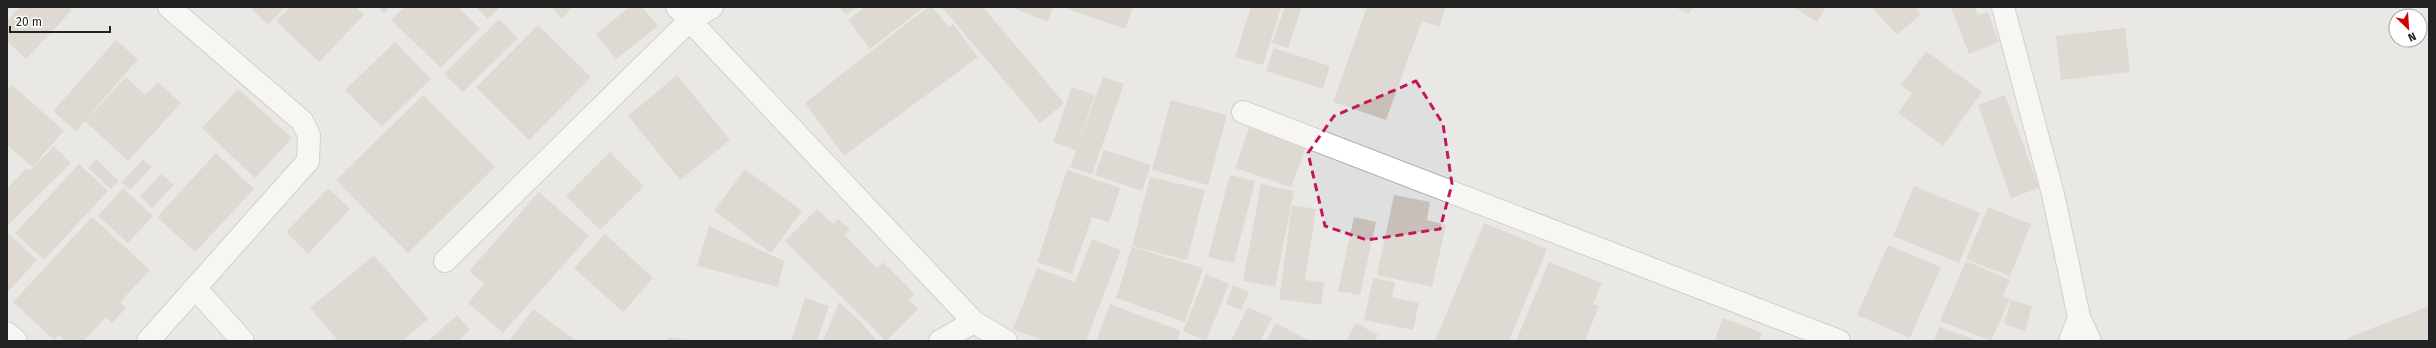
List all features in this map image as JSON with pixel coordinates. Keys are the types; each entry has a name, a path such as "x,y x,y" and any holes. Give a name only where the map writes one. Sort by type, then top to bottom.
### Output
{"street":[{"path":"148,341 308,161 309,136 302,121 169,7"},
{"path":"445,261 683,14 712,7"},
{"path":"2003,7 2053,194 2079,317 2090,341"},
{"path":"683,14 974,322 1006,341"},
{"path":"1243,112 1839,341"},
{"path":"196,288 243,341"},
{"path":"2070,341 2079,317"},
{"path":"940,341 974,322"},
{"path":"7,332 16,341"}],"highlighted area":[{"path":"1416,81 1443,124 1452,184 1440,229 1367,240 1325,226 1308,153 1334,116"}],"shaded area":[{"path":"7,7 2429,7 2429,341 7,341"}],"building":[{"path":"20,7 68,7 72,10 26,59 7,41 7,21"},
{"path":"250,7 285,7 268,25"},
{"path":"290,7 356,7 364,15 319,62 276,21"},
{"path":"378,7 390,7 384,13"},
{"path":"405,7 458,7 480,29 441,68 391,20"},
{"path":"476,7 500,7 488,19"},
{"path":"551,7 573,7 562,18"},
{"path":"630,7 642,7 658,26 616,59 596,34"},
{"path":"839,7 856,7 846,15"},
{"path":"865,7 924,7 870,49 848,20"},
{"path":"928,7 932,7 949,27 953,24 978,57 844,156 805,103"},
{"path":"942,7 983,7 1064,103 1040,123"},
{"path":"1011,7 1053,7 1048,22"},
{"path":"1069,7 1133,7 1125,29 1068,9"},
{"path":"1251,7 1281,7 1263,65 1235,57"},
{"path":"1285,7 1302,7 1288,48 1272,43"},
{"path":"1367,7 1446,7 1439,27 1422,21 1386,120 1333,102"},
{"path":"1675,7 1693,7 1689,14"},
{"path":"1793,7 1826,7 1817,22"},
{"path":"1871,7 1915,7 1921,14 1897,35"},
{"path":"1951,7 1975,7 1978,15 1988,12 1999,42 1969,54"},
{"path":"499,19 518,38 463,92 444,74"},
{"path":"538,25 591,77 529,140 476,87"},
{"path":"2125,28 2130,72 2061,80 2056,36"},
{"path":"116,40 138,59 76,131 53,111"},
{"path":"395,42 431,79 382,127 345,90"},
{"path":"1274,48 1330,66 1323,89 1266,71"},
{"path":"1926,51 1982,92 1943,146 1898,113 1912,93 1901,85"},
{"path":"677,75 730,140 680,180 628,116"},
{"path":"126,77 145,95 158,82 181,103 128,161 85,121"},
{"path":"1103,77 1124,84 1092,174 1070,167"},
{"path":"12,85 64,131 32,167 7,145 7,91"},
{"path":"1072,87 1095,95 1076,150 1053,142"},
{"path":"238,89 292,138 255,178 202,128"},
{"path":"423,95 495,167 408,253 336,180"},
{"path":"2005,95 2039,188 2011,198 1978,105"},
{"path":"1171,100 1227,115 1208,185 1152,170"},
{"path":"1249,128 1306,147 1291,187 1235,168"},
{"path":"54,146 71,163 9,224 7,222 7,188 26,169 29,171"},
{"path":"1104,150 1151,165 1142,191 1095,175"},
{"path":"610,152 644,186 600,230 566,196"},
{"path":"216,153 254,189 195,252 157,217"},
{"path":"96,159 119,181 111,189 88,168"},
{"path":"143,159 152,167 130,190 122,182"},
{"path":"79,164 108,191 44,260 15,233"},
{"path":"745,169 802,211 771,253 714,211"},
{"path":"1067,170 1120,188 1109,222 1092,217 1072,274 1037,262"},
{"path":"161,174 174,185 152,208 140,196"},
{"path":"1230,175 1255,181 1234,263 1208,257"},
{"path":"1150,177 1205,190 1187,260 1132,246"},
{"path":"1261,184 1294,191 1275,287 1243,281"},
{"path":"1914,186 1980,213 1959,263 1893,236"},
{"path":"123,188 153,216 128,243 98,216"},
{"path":"328,188 350,209 308,254 286,232"},
{"path":"539,192 589,236 503,333 468,303 484,284 469,271"},
{"path":"1394,195 1430,202 1427,220 1446,225 1432,287 1377,275"},
{"path":"1292,205 1316,209 1305,280 1324,283 1321,305 1279,299"},
{"path":"1988,207 2031,224 2010,276 1966,259"},
{"path":"817,209 833,224 838,219 850,230 844,235 877,268 883,262 915,294 909,299 918,309 886,341 785,241"},
{"path":"92,217 150,270 120,302 126,308 112,323 106,317 84,341 66,341 59,335 54,340 13,302"},
{"path":"1354,217 1376,222 1360,295 1338,291"},
{"path":"1484,223 1547,249 1509,341 1435,341"},
{"path":"709,226 784,261 778,287 697,266"},
{"path":"7,232 37,260 8,292 7,291"},
{"path":"605,234 653,278 623,312 574,268"},
{"path":"1092,239 1121,250 1086,341 1045,341 1013,329 1037,268 1075,282"},
{"path":"1888,245 1941,267 1910,338 1857,315"},
{"path":"1132,247 1203,268 1185,322 1116,298"},
{"path":"374,255 428,319 402,341 338,341 310,308"},
{"path":"1966,261 2010,280 2003,296 2010,299 1991,341 1940,321"},
{"path":"1549,262 1602,283 1593,304 1599,306 1585,341 1516,341"},
{"path":"1206,274 1229,284 1206,341 1183,331"},
{"path":"1373,278 1395,282 1392,297 1419,303 1413,330 1364,320"},
{"path":"1233,285 1249,292 1241,310 1226,304"},
{"path":"805,298 829,306 817,341 791,341"},
{"path":"2011,300 2032,306 2025,331 2004,324"},
{"path":"839,302 862,323 877,341 823,341"},
{"path":"1110,304 1181,331 1177,341 1096,341"},
{"path":"2429,306 2429,341 2348,341 2347,338"},
{"path":"1248,307 1272,318 1260,341 1231,341"},
{"path":"533,309 577,341 509,341"},
{"path":"457,315 470,330 458,341 428,341"},
{"path":"1723,318 1762,333 1759,341 1722,341 1715,338"},
{"path":"1276,323 1310,341 1266,341"},
{"path":"1356,323 1378,335 1375,341 1346,341"},
{"path":"1939,327 1974,339 1973,341 1934,341"},
{"path":"669,337 688,340 668,341"}]}
